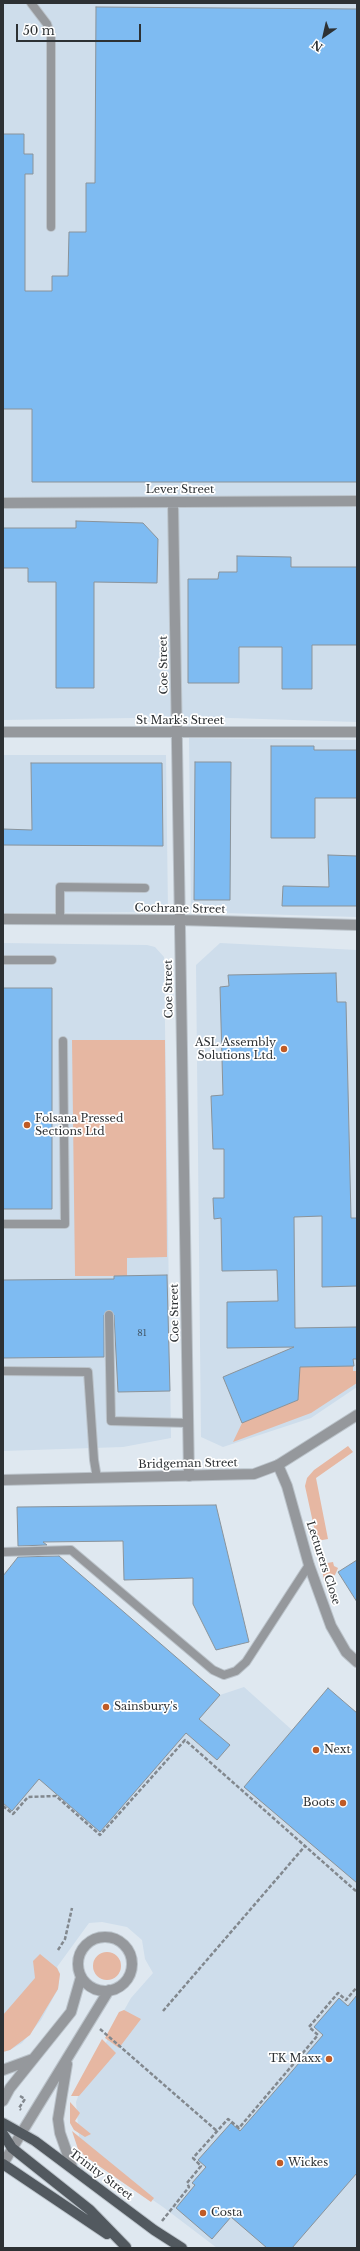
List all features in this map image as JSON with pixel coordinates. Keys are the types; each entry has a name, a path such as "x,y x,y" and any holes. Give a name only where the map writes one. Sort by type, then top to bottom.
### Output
{"main road":[{"name":"Trinity Street","path":"3,2123 22,2132 72,2167 154,2230 182,2248"},
{"path":"3,2134 12,2148 90,2210 126,2247"},
{"path":"3,2164 126,2247"}],"street":[{"name":"Lever Street","path":"3,503 357,501"},
{"name":"Coe Street","path":"173,502 189,1476"},
{"name":"St Mark's Street","path":"3,732 357,732"},
{"name":"Cochrane Street","path":"3,919 180,920 357,925"},
{"name":"Bridgeman Street","path":"3,1480 254,1474 278,1465 357,1415"},
{"name":"Lecturers Close","path":"278,1465 287,1486 309,1565 331,1626 346,1652 357,1662"},
{"path":"3,2101 10,2088 71,2012 81,1977 78,1959 86,1944 99,1937 114,1938 129,1951 132,1966 124,1983 109,1990 93,1988 81,1977"},
{"path":"3,2164 68,2056 91,2022 109,1990"},
{"path":"68,2056 58,2119 60,2133 72,2167"},
{"path":"3,2070 35,2058"}],"lane":[{"path":"31,3 47,24 51,36 51,227"},
{"path":"60,920 60,887 145,888"},
{"path":"3,960 52,960"},
{"path":"3,1224 65,1224 63,1040"},
{"path":"109,1315 110,1421 188,1422"},
{"path":"3,1371 88,1372 94,1460 97,1478"},
{"path":"3,1552 71,1550 213,1670 224,1675 236,1671 246,1662 309,1565"}],"path":[{"path":"3,1806 13,1814 28,1796 56,1796 100,1835 185,1740 357,1892"},
{"path":"163,2011 305,1846"},
{"path":"58,1950 65,1939 72,1908"},
{"path":"154,2230 189,2187 187,2183 201,2166 193,2158 228,2119 239,2128 318,2035 309,2027 338,1993 346,2000 357,1987"},
{"path":"91,2022 217,2131"}],"shaded area":[{"path":"3,3 357,3 357,722 199,717 3,720"},
{"path":"189,738 357,740 357,917 191,912"},
{"path":"3,755 166,755 168,912 3,913"},
{"path":"3,943 147,945 155,947 164,957 171,1438 123,1447 3,1451"},
{"path":"220,943 357,950 357,1387 311,1418 223,1447 201,1437 196,965"},
{"path":"72,1040 165,1040 167,1257 127,1258 127,1276 75,1276"},
{"path":"353,1366 353,1371 357,1371 357,1383 311,1413 233,1442 242,1423 298,1400 300,1367"},
{"path":"348,1446 353,1452 316,1478 328,1539 317,1541 305,1486 307,1478 314,1470"},
{"path":"333,1562 334,1566 338,1568 335,1575 324,1580 321,1564"},
{"path":"15,1563 67,1563 220,1695 244,1687 292,1730 328,1688 357,1713 357,2248 217,2248 163,2207 94,2160 79,2137 76,2102 83,2083 131,1998 153,1973 145,1959 142,1940 127,1927 102,1922 89,1923 57,1967 60,1974 58,1989 41,2020 22,2043 3,2052 3,1573"},
{"path":"107,1952 117,1956 121,1966 117,1976 107,1980 97,1976 93,1966 97,1956"},
{"path":"40,1954 57,1968 60,1974 58,1989 30,2035 10,2050 3,2052 3,2015 35,1978 33,1961"},
{"path":"124,2010 141,2019 119,2048 105,2038 119,2012"},
{"path":"102,2039 116,2053 79,2096 71,2096"},
{"path":"70,2102 80,2113 75,2121 91,2134 85,2137 74,2130 70,2123"},
{"path":"72,2131 154,2198 151,2202 86,2157 78,2149"}],"building":[{"path":"96,7 357,9 357,482 32,482 32,409 3,409 3,134 24,134 24,154 33,154 33,174 25,174 25,291 52,291 52,276 68,276 69,232 86,232 86,183 95,183"},
{"path":"76,521 143,523 158,539 157,583 94,582 94,688 56,688 56,582 28,582 28,568 3,568 3,528 76,528"},
{"path":"237,556 291,557 291,567 357,567 357,645 312,645 312,689 282,689 282,647 239,647 239,683 188,683 188,579 218,579 219,572 237,572"},
{"path":"271,746 314,746 314,750 357,750 357,798 315,798 315,838 271,838"},
{"path":"195,762 231,762 230,900 194,900"},
{"path":"31,763 162,763 163,846 3,845 3,829 32,830"},
{"path":"328,855 357,856 357,906 282,906 283,886 329,887"},
{"path":"336,973 337,1002 346,1002 351,1218 357,1218 357,1286 322,1287 322,1216 294,1217 295,1328 357,1327 357,1359 353,1359 354,1366 300,1367 298,1400 242,1423 223,1377 294,1347 227,1348 227,1302 278,1301 277,1270 222,1271 221,1218 214,1219 213,1198 224,1198 224,1149 213,1149 211,1096 223,1095 220,987 229,986 228,975"},
{"name":"Folsana Pressed Sections Ltd","path":"3,988 52,988 52,1209 3,1209"},
{"path":"167,1275 170,1391 118,1392 114,1315 109,1310 104,1315 104,1357 3,1358 3,1280 114,1279 114,1276"},
{"path":"216,1505 249,1642 216,1650 193,1604 193,1578 124,1580 123,1541 43,1542 47,1545 18,1546 17,1507"},
{"name":"Sainsbury's","path":"59,1556 220,1695 199,1719 230,1745 217,1760 186,1733 100,1832 39,1779 12,1811 3,1803 3,1576 18,1557"},
{"path":"357,1560 357,1602 338,1572"},
{"name":"Next","path":"328,1688 357,1713 357,1883 244,1787"},
{"name":"Wickes","path":"357,1995 357,2173 292,2248 267,2248 231,2217 212,2239 176,2208 195,2185 192,2183 206,2167 198,2160 231,2123 240,2131 281,2084 323,2035 314,2027 339,1998 348,2006"}],"place":[{"name":"ASL Assembly Solutions Ltd.","path":"284,1049"},
{"name":"Folsana Pressed Sections Ltd","path":"27,1125"},
{"name":"Sainsbury's","path":"106,1707"},
{"name":"Next","path":"316,1750"},
{"name":"Boots","path":"343,1803"},
{"name":"TK Maxx","path":"329,2059"},
{"name":"Wickes","path":"280,2163"},
{"name":"Costa","path":"203,2213"}]}
